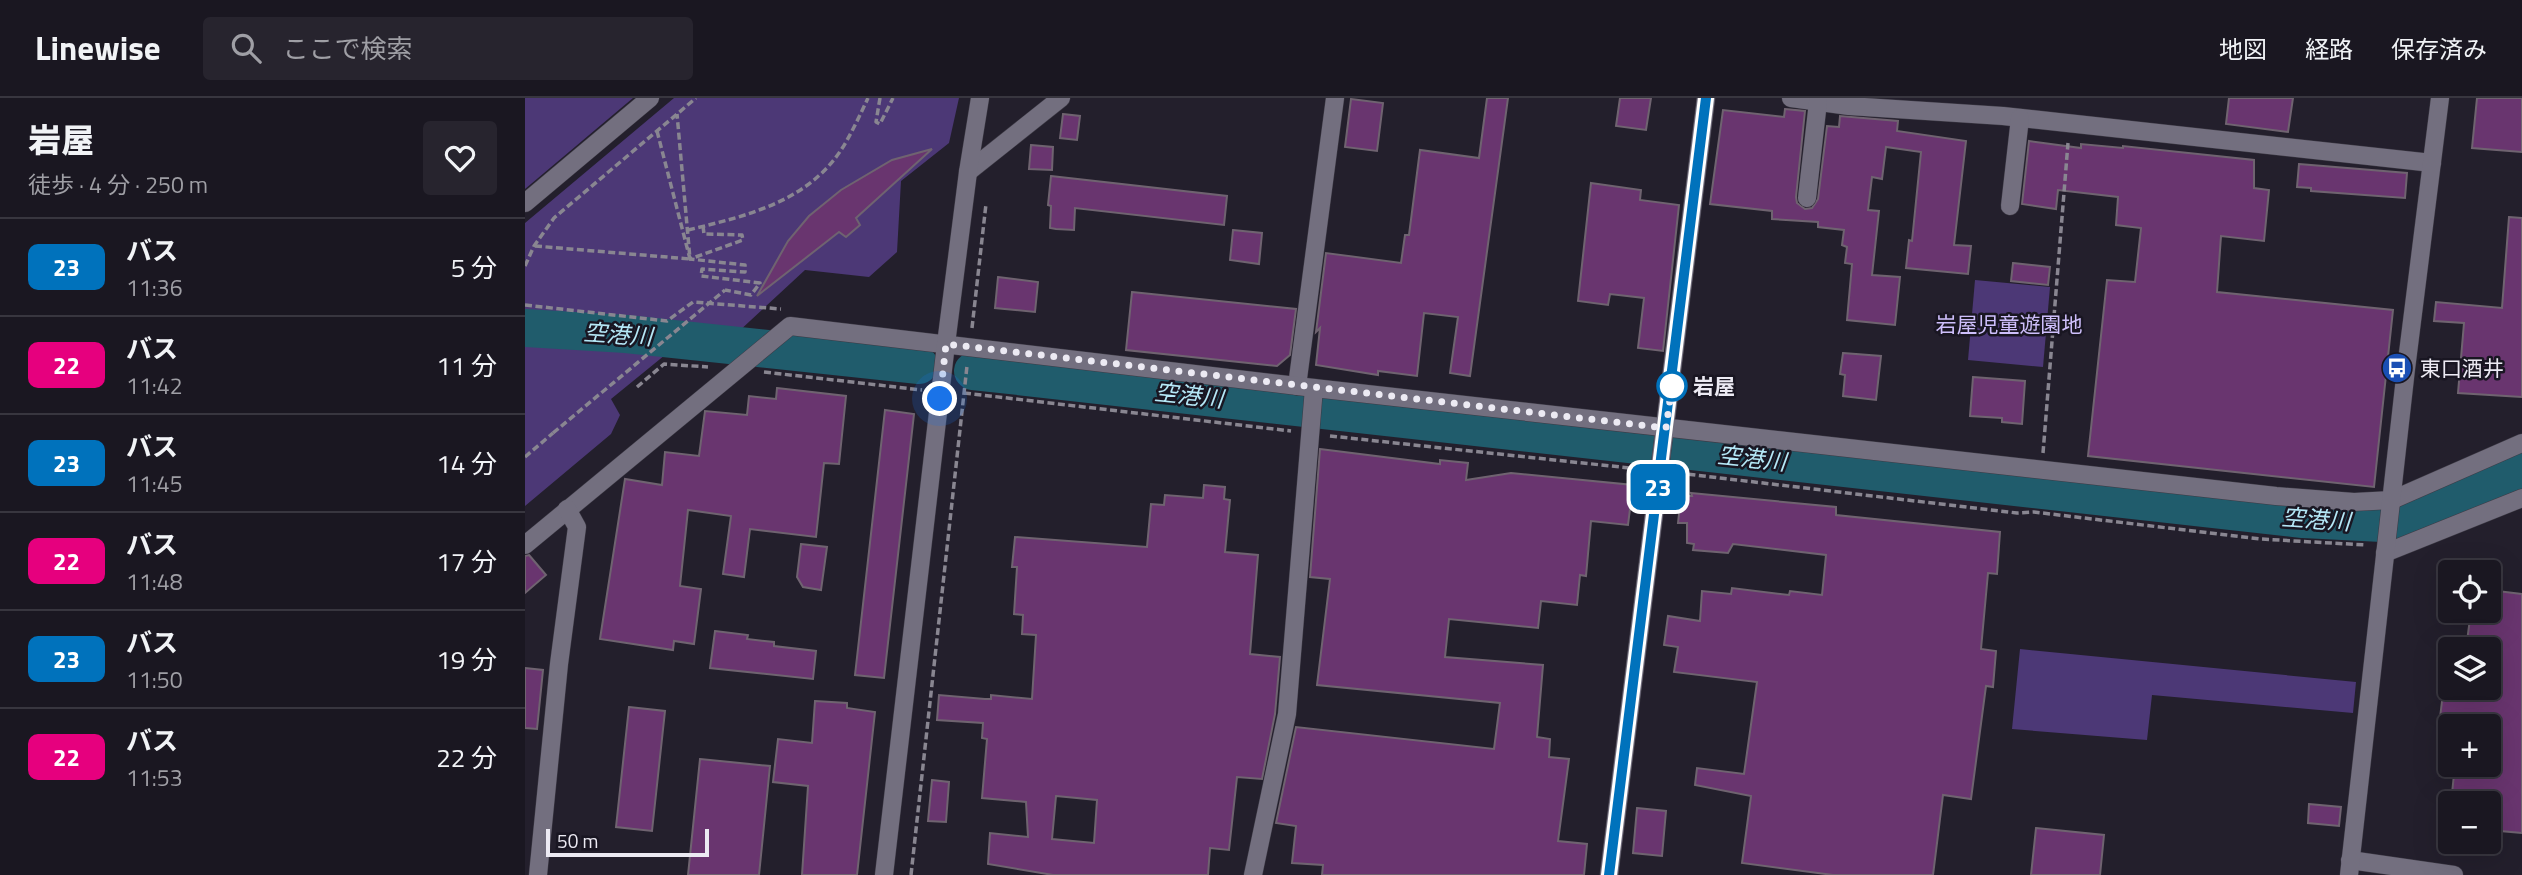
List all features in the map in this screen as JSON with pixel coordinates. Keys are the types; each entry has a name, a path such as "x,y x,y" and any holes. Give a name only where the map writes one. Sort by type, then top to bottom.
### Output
{"street":[{"path":"525,202 650,98"},
{"path":"884,875 946,344 980,98"},
{"path":"968,172 1061,98"},
{"path":"1252,875 1287,714 1310,431 1308,390 1335,98"},
{"path":"1609,875 1706,98"},
{"path":"1791,98 2070,123 2432,163"},
{"path":"2440,98 2350,867 2454,875"},
{"path":"1807,198 1818,102"},
{"path":"2010,206 2020,118"},
{"path":"525,545 790,326 1665,432 2391,506 2522,443"},
{"path":"2386,546 2522,498"},
{"path":"538,875 559,664 577,527 567,509"}],"path":[{"path":"525,266 534,246 554,218 696,98"},
{"path":"688,230 770,208 798,193 822,172 845,144 868,98"},
{"path":"880,98 876,122 880,124 893,98"},
{"path":"677,114 690,259"},
{"path":"2041,470 2070,123"},
{"path":"657,131 690,259"},
{"path":"972,334 987,193"},
{"path":"690,259 743,240 742,235 704,234 703,226"},
{"path":"525,457 725,290 751,295 760,283 701,276 702,269 744,272 745,265 534,246"},
{"path":"525,305 667,321 693,302 778,309"},
{"path":"637,387 664,364 735,369 922,390"},
{"path":"912,875 968,364"}],"green space":[{"path":"525,98 633,98 525,189"},
{"path":"674,98 959,98 949,143 901,181 897,252 869,277 805,270 737,333 704,357 665,355 611,399 620,415 611,434 525,506 525,223"},
{"name":"岩屋児童遊園地","path":"1975,280 2050,287 2043,367 1968,360"},
{"path":"2020,649 2356,682 2353,713 2152,695 2147,740 2012,729"}],"building":[{"path":"1487,98 1508,98 1470,376 1450,373 1458,317 1424,313 1417,376 1378,371 1378,375 1316,365 1320,328 1316,332 1326,253 1401,263 1405,235 1409,235 1420,150 1479,158"},
{"path":"1620,98 1651,98 1646,130 1616,126"},
{"path":"2229,98 2293,98 2288,132 2226,124"},
{"path":"2477,98 2522,98 2522,152 2472,148"},
{"path":"1351,99 1383,103 1377,151 1345,147"},
{"path":"1785,109 1805,111 1796,197 1797,203 1805,209 1812,208 1818,199 1827,126 1839,127 1840,116 1898,121 1897,131 1966,141 1954,245 1971,246 1968,274 1906,268 1909,240 1912,241 1921,152 1886,147 1882,179 1872,177 1868,210 1879,211 1872,275 1900,277 1895,325 1847,320 1852,264 1845,263 1847,247 1842,245 1844,230 1818,227 1818,222 1772,219 1772,211 1710,204 1723,110 1784,117"},
{"path":"1063,114 1080,116 1077,140 1060,138"},
{"path":"2029,141 2081,148 2081,144 2123,146 2254,160 2254,188 2269,190 2264,241 2221,236 2217,292 2393,310 2374,487 2088,456 2107,280 2135,282 2141,228 2116,225 2118,197 2058,190 2056,209 2022,204"},
{"path":"1031,145 1053,147 1052,170 1029,169"},
{"path":"932,149 856,218 860,225 846,237 839,232 757,296 788,241 809,216 841,190 892,160"},
{"path":"2299,164 2407,173 2405,198 2311,191 2311,188 2297,187"},
{"path":"1051,176 1227,196 1224,225 1075,208 1074,230 1050,228 1051,206 1048,205"},
{"path":"1591,183 1641,190 1640,200 1679,205 1663,351 1638,348 1644,298 1610,294 1608,305 1578,301"},
{"path":"2509,217 2522,218 2522,397 2458,393 2464,323 2434,321 2436,302 2502,308"},
{"path":"1233,230 1262,233 1259,264 1230,260"},
{"path":"2013,263 2050,267 2048,285 2011,281"},
{"path":"998,277 1038,282 1035,312 995,308"},
{"path":"1132,292 1296,309 1290,355 1277,366 1126,350"},
{"path":"1843,353 1881,356 1876,400 1843,396 1845,375 1840,374"},
{"path":"1973,377 2025,381 2022,424 2002,422 2002,418 1970,416"},
{"path":"777,388 846,396 839,464 824,463 816,537 750,529 744,577 723,574 731,516 688,510 680,586 701,589 694,644 674,641 673,650 600,639 625,479 662,485 665,452 699,456 705,411 747,415 749,396 776,399"},
{"path":"885,410 914,414 884,678 855,675"},
{"path":"1320,449 1440,464 1440,460 1468,463 1466,480 1511,473 1633,485 1628,525 1591,521 1586,576 1580,575 1577,605 1541,601 1538,628 1449,619 1445,657 1543,665 1537,737 1550,739 1549,757 1569,759 1558,841 1587,844 1584,875 1322,875 1323,865 1292,863 1296,826 1276,823 1296,727 1494,749 1500,703 1317,685 1330,579 1310,577"},
{"path":"1204,485 1225,487 1224,499 1230,500 1225,552 1258,555 1250,654 1280,657 1275,714 1262,779 1237,777 1229,850 1210,848 1208,875 1053,875 988,864 990,833 1028,837 1026,802 982,798 987,739 982,738 983,723 937,720 939,695 991,699 991,695 1032,699 1036,635 1022,634 1023,615 1014,614 1017,567 1012,567 1015,537 1147,547 1151,504 1164,505 1165,495 1203,498","holes":["1056,796 1097,800 1094,843 1052,839"]},
{"path":"1691,493 1836,507 1836,515 2000,532 1997,574 1988,573 1981,649 1996,651 1993,687 1986,686 1971,799 1943,795 1933,875 1833,875 1742,863 1751,796 1695,785 1697,768 1744,774 1757,682 1674,672 1678,647 1664,645 1668,616 1700,621 1702,591 1731,594 1732,588 1789,595 1790,591 1822,595 1826,555 1733,544 1728,553 1693,550 1694,544 1687,543 1687,523 1678,523 1681,496 1692,496"},
{"path":"801,544 827,547 821,590 803,587 797,577"},
{"path":"529,555 546,575 525,593 525,556"},
{"path":"2501,591 2522,594 2522,833 2501,831 2501,791 2452,791 2454,777 2501,777 2501,714 2440,714 2442,700 2501,700 2501,637 2468,637 2469,623 2501,623"},
{"path":"715,631 748,635 747,639 774,642 774,646 816,651 813,679 710,668"},
{"path":"525,668 543,670 537,729 525,728"},
{"path":"815,701 847,703 847,708 875,712 857,875 802,875 808,786 773,782 778,739 812,743"},
{"path":"629,707 665,711 652,831 616,827"},
{"path":"700,759 770,766 759,875 688,875"},
{"path":"932,780 949,782 946,822 928,821"},
{"path":"2309,804 2341,807 2339,826 2308,823"},
{"path":"1637,808 1666,811 1662,856 1633,853"},
{"path":"2036,828 2104,835 2100,875 2031,875"}],"waterway":[{"name":"空港川","path":"525,328 626,334 919,365"},
{"name":"空港川","path":"973,371 2303,519 2402,524 2522,471"}],"bus line":[{"name":"23","path":"1609,875 1706,98"}],"place":[{"name":"東口酒井","path":"2397,368"},
{"name":"岩屋","path":"1672,386"}],"route":[{"path":"940,399 946,344 1666,428 1672,386"}]}
